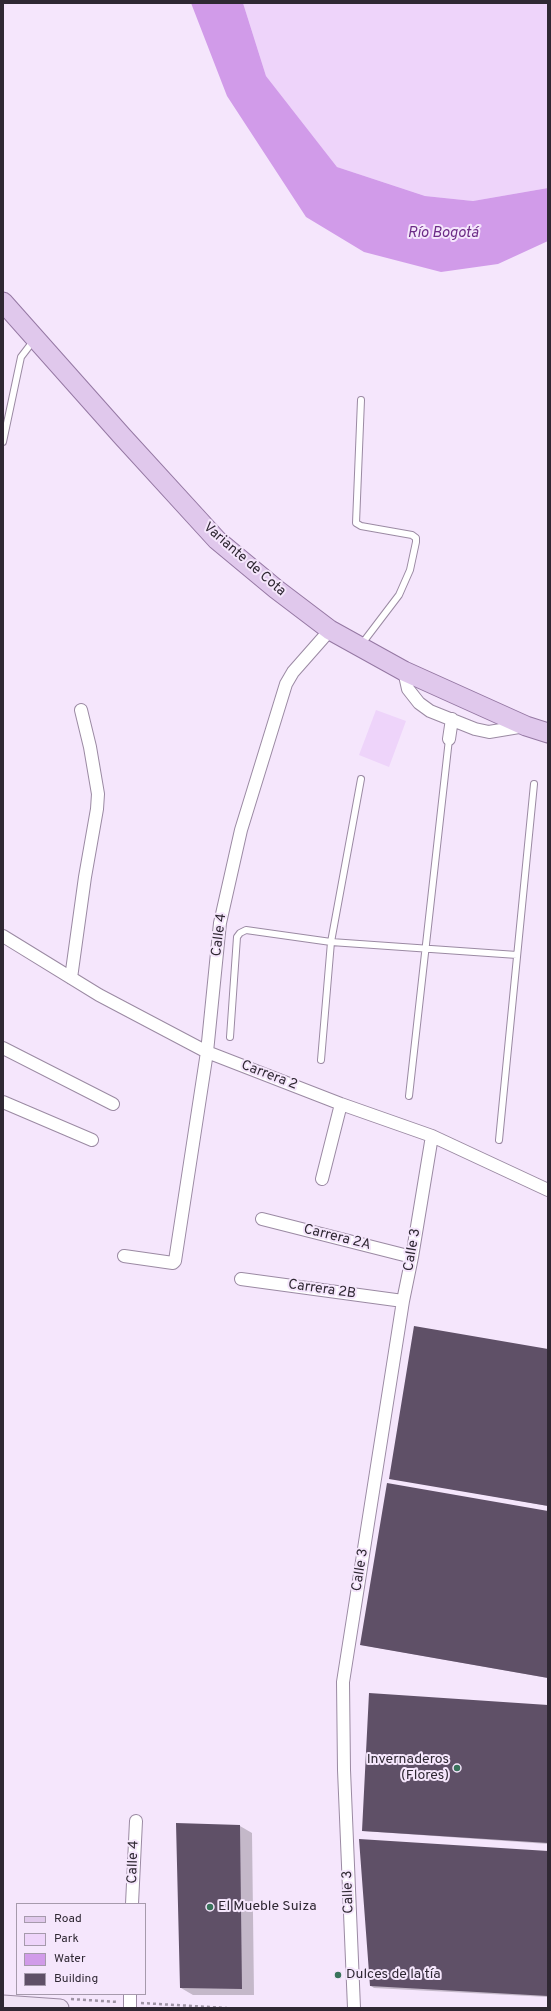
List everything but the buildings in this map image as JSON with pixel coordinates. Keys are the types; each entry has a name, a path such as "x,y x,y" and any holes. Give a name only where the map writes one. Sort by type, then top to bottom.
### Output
{"main road":[{"name":"Variante de Cota","path":"3,302 216,540 276,589 330,630 404,671 526,726 548,733"},
{"path":"3,2004 63,2004"}],"street":[{"name":"Calle 4","path":"124,1256 173,1263 175,1261 207,1052 220,923 241,830 286,684 293,672 330,630"},
{"path":"404,671 408,689 419,703 430,711 475,729 489,732 526,726"},
{"path":"71,978 98,794 90,747 81,710"},
{"path":"449,739 452,719"},
{"name":"Carrera 2","path":"3,936 99,995 207,1052 341,1104 432,1136 548,1190"},
{"path":"3,1048 113,1104"},
{"path":"3,1102 92,1140"},
{"path":"322,1179 341,1104"},
{"name":"Calle 3","path":"354,2008 344,1770 343,1682 403,1301 412,1257 432,1136"},
{"name":"Carrera 2A","path":"262,1219 412,1257"},
{"name":"Carrera 2B","path":"241,1279 403,1301"},
{"name":"Calle 4","path":"132,1903 136,1821"}],"lane":[{"path":"3,442 21,357 35,338"},
{"path":"360,647 399,595 410,570 416,542 416,538 412,535 361,526 356,522 361,400"},
{"path":"409,1096 449,739"},
{"path":"321,1060 331,942 361,779"},
{"path":"499,1140 534,784"},
{"path":"230,1037 237,937 240,933 246,930 331,942 517,955"}],"path":[{"path":"63,2004 130,2001 227,2008"}],"green space":[{"path":"243,3 548,3 548,188 473,201 425,196 337,167 266,76"},
{"path":"376,710 406,721 389,767 359,755"}],"water":[{"name":"Río Bogotá","path":"191,3 243,3 266,76 337,167 425,196 473,201 548,188 548,241 498,264 441,272 364,252 306,217 227,96"}],"place":[{"name":"Invernaderos (Flores)","path":"457,1768"},
{"name":"El Mueble Suiza","path":"210,1907"},
{"name":"Dulces de la tía","path":"338,1975"}]}
